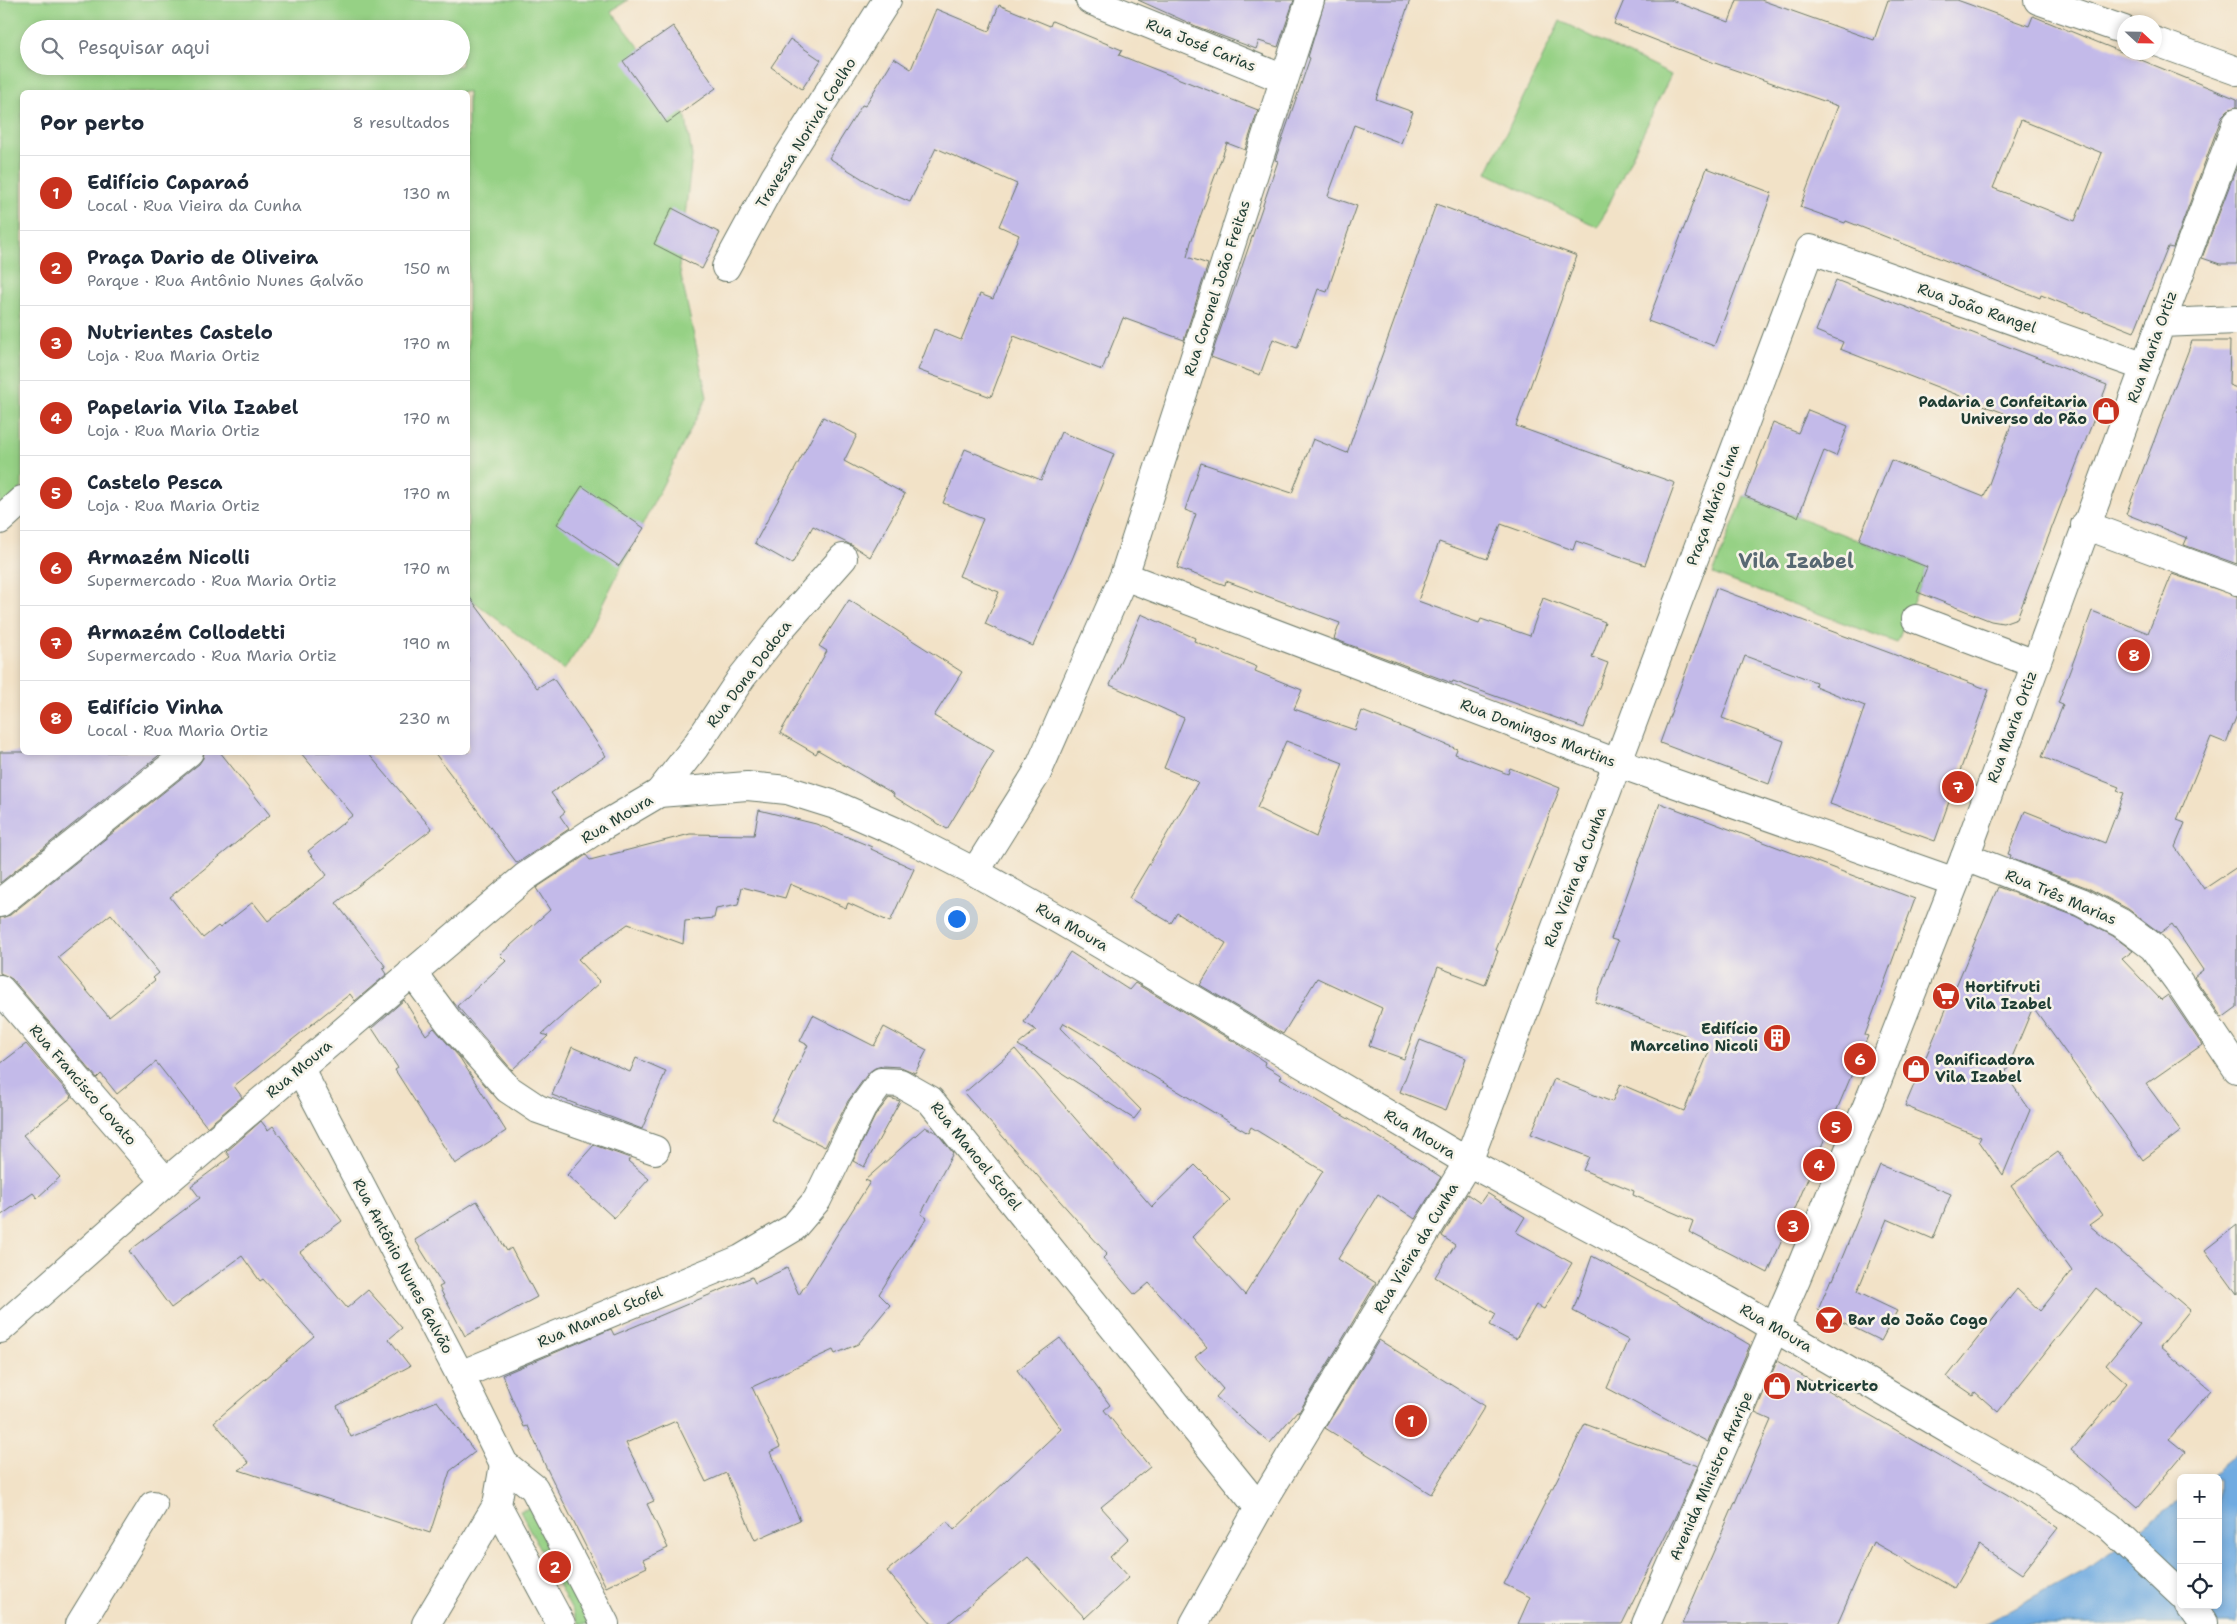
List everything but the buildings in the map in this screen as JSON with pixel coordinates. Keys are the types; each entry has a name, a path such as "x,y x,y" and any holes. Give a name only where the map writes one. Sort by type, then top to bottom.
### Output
{"street":[{"name":"Travessa Norival Coelho","path":"726,267 775,177 887,0"},
{"name":"Rua José Carias","path":"1090,0 1284,79"},
{"name":"Rua Coronel João Freitas","path":"975,872 1037,773 1124,576 1310,0"},
{"path":"2038,0 2084,7 2117,26"},
{"path":"2162,44 2237,71"},
{"name":"Rua Maria Ortiz","path":"1775,1328 1876,1084 1965,857 2085,525 2237,122"},
{"name":"Rua João Rangel","path":"1810,248 2145,367"},
{"name":"Praça Mário Lima","path":"1618,763 1810,248"},
{"path":"2160,323 2237,320"},
{"path":"0,520 20,502"},
{"path":"2085,525 2237,581"},
{"name":"Rua Dona Dodoca","path":"659,793 695,747 742,677 782,628 844,558"},
{"name":"Rua Domingos Martins","path":"1124,576 1618,763 1954,882"},
{"path":"1916,619 2035,664"},
{"path":"0,903 185,755"},
{"name":"Rua Vieira da Cunha","path":"1194,1624 1259,1508 1468,1162 1618,763"},
{"name":"Rua Moura","path":"0,1329 166,1182 525,878 591,833 659,793 747,786 787,790 835,805 899,833 975,872 1063,922 1468,1162 1720,1296 1961,1437 2042,1482 2109,1526 2177,1590"},
{"name":"Rua Três Marias","path":"1965,857 2081,902 2121,923 2153,946 2237,1069"},
{"path":"412,972 449,1022 508,1088 538,1109 655,1150"},
{"name":"Rua Francisco Lovato","path":"0,988 166,1182"},
{"name":"Rua Antônio Nunes Galvão","path":"300,1069 460,1375 504,1464 534,1488 605,1624"},
{"name":"Rua Manoel Stofel","path":"460,1375 740,1259 793,1228 817,1200 862,1108 881,1082 900,1083 930,1100 1259,1508"},
{"name":"Avenida Ministro Araripe","path":"1646,1624 1775,1328"},
{"path":"426,1624 497,1505 504,1464"},
{"path":"80,1624 153,1505"},
{"path":"497,1505 561,1624"},
{"path":"2192,1609 2202,1624"}],"green space":[{"path":"0,0 628,0 611,11 662,76 686,118 692,156 679,266 707,397 584,641 564,670 470,599 470,90 20,90 20,490 0,507"},
{"path":"1560,21 1671,75 1598,227 1487,173"},
{"path":"1744,496 1927,567 1897,643 1713,574"},
{"path":"530,1508 590,1624 579,1624 520,1511"}],"water":[{"path":"2237,1454 2237,1624 1985,1624 2092,1566 2177,1501 2177,1609 2222,1609 2222,1474 2212,1474"}],"place":[{"name":"Padaria e Confeitaria Universo do Pão","path":"2106,411"},
{"name":"Edifício Vinha","path":"2134,655"},
{"name":"Armazém Collodetti","path":"1958,787"},
{"name":"Hortifruti Vila Izabel","path":"1946,996"},
{"name":"Edifício Marcelino Nicoli","path":"1777,1038"},
{"name":"Armazém Nicolli","path":"1860,1059"},
{"name":"Panificadora Vila Izabel","path":"1916,1069"},
{"name":"Castelo Pesca","path":"1836,1127"},
{"name":"Papelaria Vila Izabel","path":"1819,1165"},
{"name":"Nutrientes Castelo","path":"1793,1226"},
{"name":"Bar do João Cogo","path":"1829,1320"},
{"name":"Nutricerto","path":"1777,1386"},
{"name":"Edifício Caparaó","path":"1411,1421"},
{"name":"Praça Dario de Oliveira","path":"555,1567"}],"district":[{"name":"Vila Izabel","path":"1796,561"}]}
